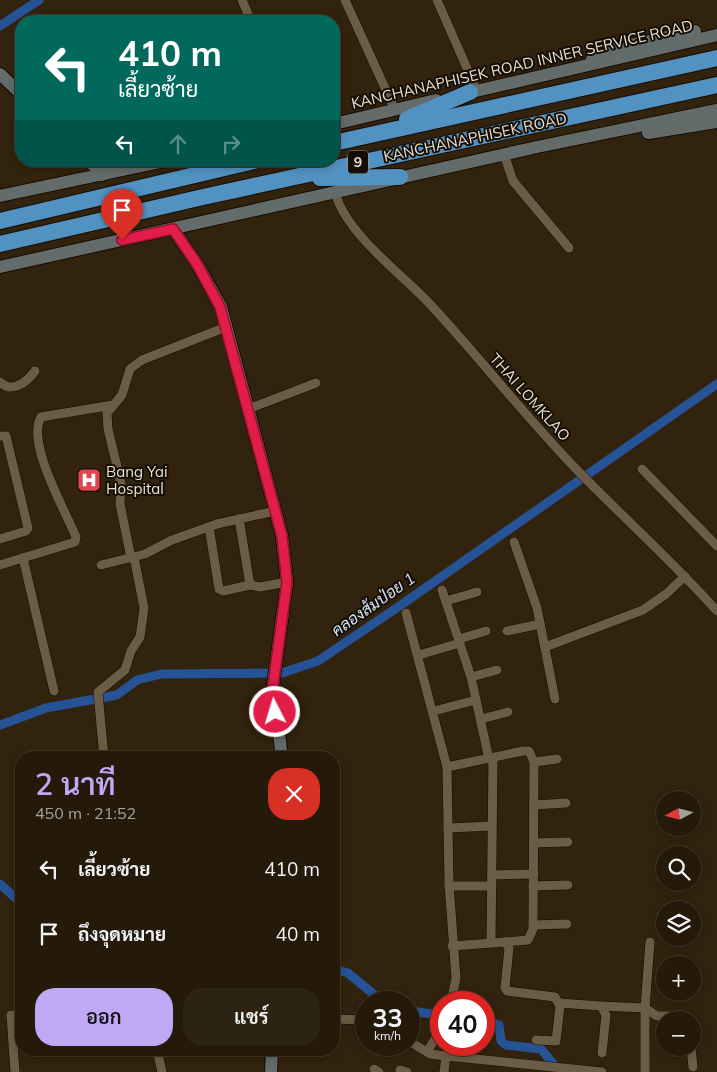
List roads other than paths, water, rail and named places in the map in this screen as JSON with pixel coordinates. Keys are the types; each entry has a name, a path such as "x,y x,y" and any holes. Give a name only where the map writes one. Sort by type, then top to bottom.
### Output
{"highway":[{"name":"KANCHANAPHISEK ROAD","path":"340,142 717,58"},
{"name":"KANCHANAPHISEK ROAD","path":"340,167 717,85"},
{"path":"366,136 474,92"},
{"path":"0,221 229,167"},
{"name":"KANCHANAPHISEK ROAD","path":"0,244 340,167"},
{"path":"289,178 400,177"}],"main road":[{"path":"567,71 611,49 717,27"},
{"name":"KANCHANAPHISEK ROAD INNER SERVICE ROAD","path":"340,123 717,35"},
{"path":"0,74 15,88"},
{"path":"0,267 504,154 717,110"},
{"path":"600,135 637,134 717,122"},
{"path":"95,167 102,175"},
{"path":"0,196 139,167"},
{"path":"173,229 213,292 220,307 282,536 287,582 273,686 281,751"},
{"path":"271,1072 272,1056"}],"street":[{"path":"242,0 248,15"},
{"path":"345,0 395,110"},
{"path":"437,0 474,92"},
{"path":"504,154 513,181 569,248"},
{"name":"THAI LOMKLAO","path":"335,192 338,205 376,254 426,300 577,470 685,576 717,611"},
{"path":"103,751 98,692 125,670 131,651 140,638 144,608 120,504 122,484 106,420 107,413 122,395 130,369 142,360 226,327"},
{"path":"0,382 8,387 16,387 36,372"},
{"path":"248,409 316,383"},
{"path":"0,565 72,544 76,537 42,460 36,425 41,418 113,405"},
{"path":"0,436 6,436 28,528 26,531 0,539"},
{"path":"642,469 717,546"},
{"path":"101,565 145,554 172,540 209,527 275,511"},
{"path":"239,519 250,585"},
{"path":"209,527 219,589 223,591 250,585 260,587 287,582"},
{"path":"514,542 540,624 555,699"},
{"path":"23,558 54,691"},
{"path":"545,647 643,610 666,594 685,576"},
{"path":"442,590 471,677 491,758 492,943"},
{"path":"446,600 477,592"},
{"path":"406,613 434,711 447,767 449,886 452,946 456,978 453,991"},
{"path":"507,631 540,624"},
{"path":"419,655 486,631"},
{"path":"471,677 497,670"},
{"path":"434,711 476,700"},
{"path":"481,719 508,712"},
{"path":"447,767 529,752 534,762 532,934 528,940 452,946"},
{"path":"534,762 557,759"},
{"path":"534,805 566,803"},
{"path":"448,828 492,826"},
{"path":"534,843 568,842"},
{"path":"492,876 534,874"},
{"path":"534,886 568,885"},
{"path":"449,886 492,886"},
{"path":"533,925 567,924"},
{"path":"505,942 508,948 505,988 507,991 555,997 559,1003 556,1041 536,1040"},
{"path":"646,1072 645,1008 650,942"},
{"path":"559,1003 645,1008 656,1015"},
{"path":"602,1006 606,1015 602,1053"},
{"path":"11,1015 15,1072"},
{"path":"340,1019 355,1020"},
{"path":"420,1047 428,1052 430,1048"},
{"path":"158,1056 162,1072"},
{"path":"444,1072 446,1056 602,1072"},
{"path":"691,1056 692,1067"}],"waterway":[{"path":"16,15 39,0"},
{"path":"0,26 15,16"},
{"name":"คลองส้มป่อย 1","path":"0,725 46,708 117,695 137,680 161,674 282,673 318,661 717,384"},
{"path":"0,884 15,898"},
{"path":"340,971 348,973 370,991"},
{"path":"420,1012 430,1014"},
{"path":"495,1024 499,1025 501,1041 506,1045 541,1049 560,1072"}],"place":[{"name":"Bang Yai Hospital","path":"89,480"}]}
